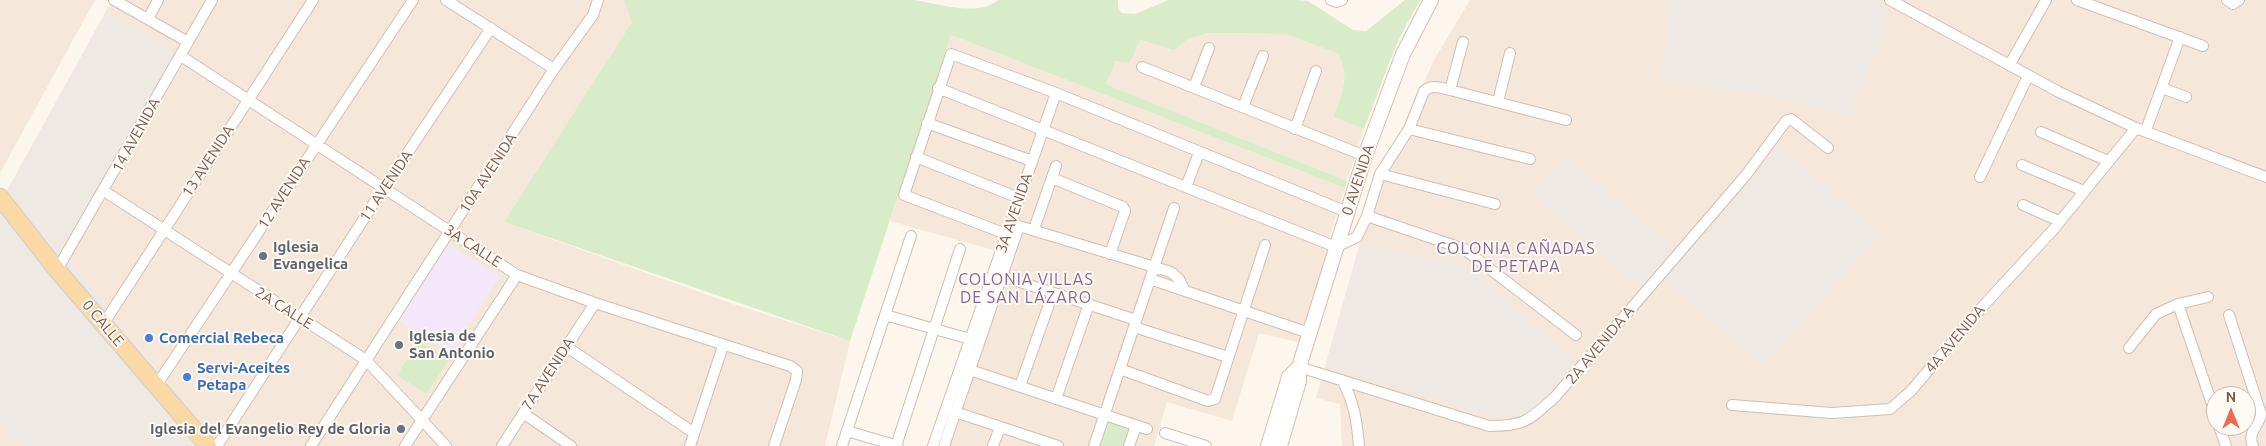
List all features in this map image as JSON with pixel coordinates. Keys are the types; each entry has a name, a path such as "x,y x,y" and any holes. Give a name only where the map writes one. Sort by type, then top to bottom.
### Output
{"main road":[{"name":"0 AVENIDA","path":"1280,446 1299,381 1299,366 1365,156 1403,54 1430,0"},
{"name":"0 CALLE","path":"0,197 57,270 208,446"},
{"name":"0 AVENIDA","path":"1268,446 1289,378 1299,366"}],"street":[{"path":"114,0 188,42"},
{"path":"148,19 158,0"},
{"name":"14 AVENIDA","path":"57,270 104,192 212,0"},
{"name":"13 AVENIDA","path":"104,323 313,0"},
{"name":"12 AVENIDA","path":"156,386 315,144 413,0"},
{"path":"446,0 554,69"},
{"name":"10A AVENIDA","path":"311,446 554,69 593,15 598,0"},
{"path":"1331,0 1337,2 1342,0"},
{"path":"1890,0 2010,64 2028,76 2141,129 2266,177"},
{"path":"2010,64 2046,0"},
{"path":"2078,0 2203,46"},
{"path":"2227,0 2233,4 2239,0"},
{"name":"11 AVENIDA","path":"217,446 299,317 491,28"},
{"name":"4A AVENIDA","path":"1732,406 1832,413 1890,409 1911,391 2084,192 2121,146 2141,129 2162,88 2180,37"},
{"path":"1450,90 1463,42"},
{"path":"1194,87 1209,48"},
{"path":"1498,102 1510,53"},
{"path":"1006,234 904,195 938,88 950,56 954,54 1056,93 1347,212"},
{"name":"3A CALLE","path":"181,56 517,275 723,346 790,366 797,371 796,380 774,446"},
{"path":"1243,107 1263,56"},
{"path":"1142,67 1365,156"},
{"path":"1295,129 1316,71"},
{"path":"1980,177 2028,76"},
{"path":"938,88 1336,247 1357,237 1367,216 1380,174 1409,129 1424,91 1433,86 1566,120"},
{"path":"2162,88 2186,97"},
{"name":"3A AVENIDA","path":"933,446 1056,93"},
{"name":"2A AVENIDA A","path":"1299,366 1489,426 1508,426 1526,422 1556,397 1746,175 1786,120 1791,119 1828,148"},
{"path":"927,123 1032,161"},
{"path":"1409,129 1530,159"},
{"path":"2041,132 2108,161"},
{"path":"1186,187 1199,153"},
{"path":"916,157 1019,198"},
{"path":"2022,164 2084,192"},
{"path":"1034,228 1056,166"},
{"path":"1380,174 1495,204"},
{"path":"1052,178 1123,207 1125,211 1110,254"},
{"name":"2A CALLE","path":"104,192 366,360 446,446"},
{"path":"2023,205 2059,221"},
{"path":"1094,446 1174,208"},
{"path":"1367,216 1464,249 1576,335"},
{"path":"944,446 1019,226 1034,228 1153,268 1171,272 1179,279 1185,291"},
{"path":"842,446 911,236"},
{"path":"1120,369 1212,401 1215,400 1266,244"},
{"path":"847,431 897,446 960,249"},
{"path":"405,446 517,275"},
{"path":"1002,276 1089,304 1135,324 1228,357"},
{"path":"1150,279 1309,333"},
{"path":"1020,386 1053,292"},
{"path":"2129,348 2156,314 2178,304 2208,296"},
{"name":"7A AVENIDA","path":"502,446 595,303"},
{"path":"1056,399 1089,304"},
{"path":"2178,304 2206,387"},
{"path":"885,315 970,339"},
{"path":"2229,315 2261,414 2260,420 2251,433 2250,439 2253,446"},
{"path":"567,346 694,433"},
{"path":"690,446 723,346"},
{"path":"970,370 1147,429"},
{"path":"1342,380 1349,392 1357,417 1359,446"},
{"path":"956,412 1046,444 1058,446"},
{"path":"523,413 571,446"},
{"path":"1129,446 1136,426"},
{"path":"993,446 1000,427"},
{"path":"1165,433 1206,446"}],"shaded area":[{"path":"0,0 95,0 0,173"},
{"path":"112,0 624,0 633,22 504,222 733,304 850,341 825,446 217,446 62,251 181,55 105,13"},
{"path":"1470,0 2266,0 2266,446 1342,446 1340,404 1316,398 1375,190 1434,60"},
{"path":"1671,0 1872,0 1891,12 1849,118 1798,101 1660,79"},
{"path":"105,13 181,54 62,251 217,446 21,446 0,421 0,203"},
{"path":"1208,33 1285,34 1339,54 1345,68 1343,89 1333,117 1364,129 1347,181 1104,84 1116,61 1130,63 1140,40 1174,50 1188,39"},
{"path":"951,35 1345,188 1327,244 1336,247 1306,344 1259,333 1232,421 1167,402 1154,446 933,446 1000,252 890,221"},
{"path":"1780,146 1880,233 1763,366 1663,279 1648,294 1531,193 1567,157 1683,256"},
{"path":"447,243 500,276 451,354 398,321"},
{"path":"1360,243 1475,269 1574,362 1538,406 1517,418 1479,412 1325,367"},
{"path":"0,421 21,446 0,446"}],"green space":[{"path":"624,0 915,0 970,9 981,8 998,0 1118,0 1121,13 1135,14 1169,0 1297,0 1308,1 1353,30 1366,31 1405,0 1421,0 1396,46 1364,129 1333,117 1344,86 1344,71 1339,54 1285,34 1208,33 1188,39 1174,50 1140,40 1130,63 1116,61 1105,84 1347,181 1345,188 951,35 850,341 504,222 632,22"},
{"path":"420,341 449,360 426,394 397,375"},
{"path":"1108,421 1131,428 1125,446 1099,446"}],"place":[{"name":"Iglesia Evangelica","path":"263,256"},
{"name":"Comercial Rebeca","path":"149,338"},
{"name":"Iglesia de San Antonio","path":"399,345"},
{"name":"Servi-Aceites Petapa","path":"187,377"},
{"name":"Iglesia del Evangelio Rey de Gloria","path":"401,429"}],"district":[{"name":"COLONIA CAÑADAS DE PETAPA","path":"1516,258"},
{"name":"COLONIA VILLAS DE SAN LÁZARO","path":"1026,289"}]}
